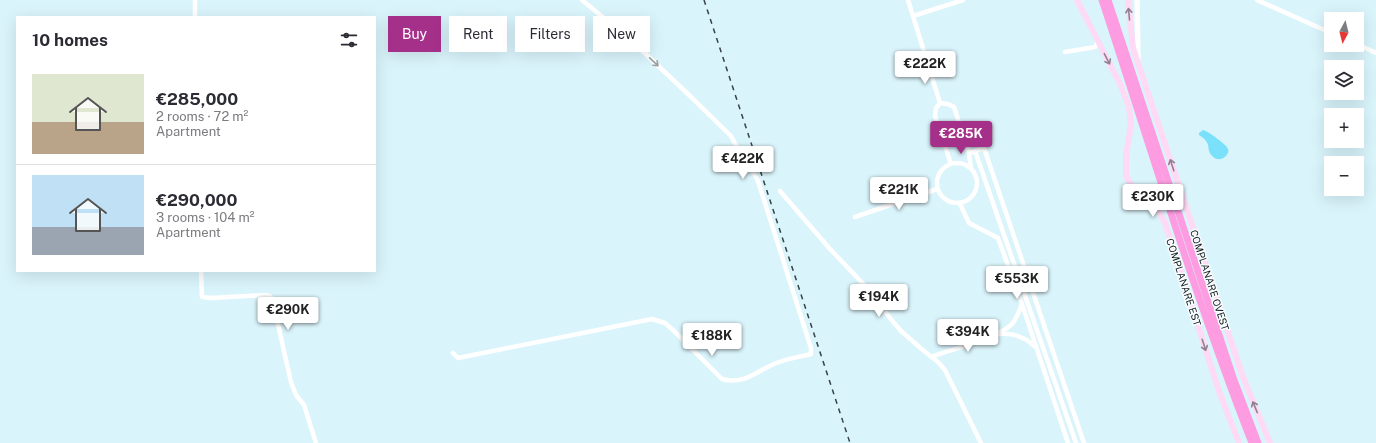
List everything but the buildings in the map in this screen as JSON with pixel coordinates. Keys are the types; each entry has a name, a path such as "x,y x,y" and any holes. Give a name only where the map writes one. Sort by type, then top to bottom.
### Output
{"highway":[{"path":"1102,0 1170,211 1229,385 1252,443"},
{"path":"1108,0 1234,380 1258,443"}],"main road":[{"name":"COMPLANARE EST","path":"1076,0 1120,84 1129,107 1131,125 1126,155 1126,176 1134,190 1158,210 1165,223 1220,394 1239,443"},
{"name":"COMPLANARE OVEST","path":"1128,0 1133,48 1243,377 1270,443"}],"street":[{"path":"195,0 195,16"},
{"path":"453,353 458,358 652,319 665,323 674,330 722,379 730,381 742,380 775,363 811,354 811,348 758,181 750,167 749,161 745,158 731,136 689,95 633,42 582,0"},
{"path":"908,0 940,103"},
{"path":"913,16 963,0"},
{"path":"1137,0 1138,61"},
{"path":"1257,0 1324,30"},
{"path":"1065,52 1095,48 1097,39"},
{"path":"1364,47 1376,53"},
{"path":"940,103 948,104 954,107 969,153 971,169"},
{"path":"940,103 936,108 935,116 951,164"},
{"path":"734,141 738,150 739,159 736,166 738,170 750,175 758,181"},
{"path":"969,153 984,148 1084,443"},
{"path":"975,151 1076,443"},
{"path":"739,159 745,158"},
{"path":"951,164 962,164 971,169 977,180 977,186 972,198 967,202 960,204 949,202 940,194 937,188 938,176 945,167 951,164"},
{"path":"743,172 748,171 750,167"},
{"path":"855,217 937,188"},
{"path":"780,191 830,249 873,294 901,331 938,362 945,370 981,443"},
{"path":"960,204 969,223 998,238 1022,304 1068,443"},
{"path":"201,272 202,297 270,296 272,298 291,382 296,395 304,405 316,443"},
{"path":"931,357 999,334 1011,325 1018,316 1022,304"},
{"path":"999,334 1021,336 1035,347"}],"water":[{"path":"1203,130 1213,135 1227,147 1228,153 1226,156 1221,159 1213,157 1209,151 1207,142 1199,135 1199,133"}],"railway":[{"path":"704,0 850,443"}]}
